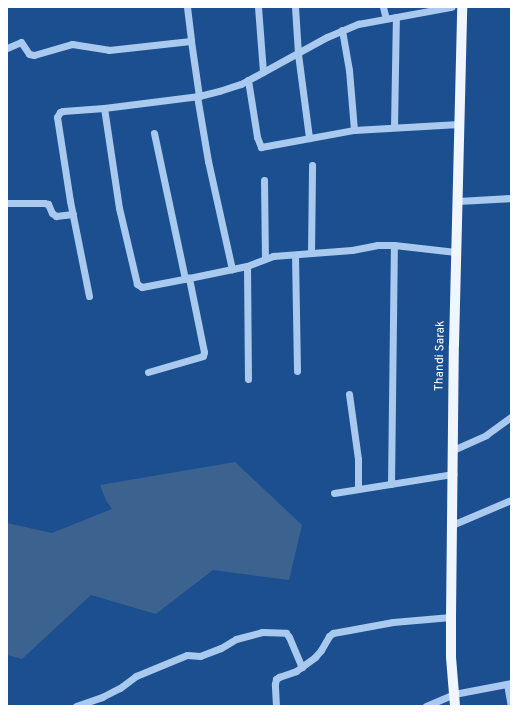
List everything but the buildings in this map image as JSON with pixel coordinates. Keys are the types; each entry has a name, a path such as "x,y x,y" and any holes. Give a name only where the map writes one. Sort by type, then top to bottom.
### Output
{"main road":[{"name":"Thandi Sarak","path":"455,706 451,657 451,617 456,252 462,7"}],"street":[{"path":"187,7 208,161 232,269"},
{"path":"258,7 263,72"},
{"path":"295,7 298,54 309,138"},
{"path":"383,7 386,19"},
{"path":"89,296 59,134 58,115 63,111 104,108 198,96 219,91 248,80 342,30 358,24 450,7"},
{"path":"394,127 396,17"},
{"path":"342,30 349,70 354,130"},
{"path":"7,48 21,42 29,54 34,55 72,44 109,50 191,41"},
{"path":"248,80 257,136 261,147 354,130 459,124"},
{"path":"104,108 119,208 137,284 142,287 247,266 266,258 352,250 377,245 394,245 456,252"},
{"path":"148,372 203,356 204,352 154,133"},
{"path":"311,253 312,165"},
{"path":"264,180 266,258"},
{"path":"458,201 511,198"},
{"path":"7,203 44,202 48,204 52,213 56,216 73,214"},
{"path":"391,484 394,245"},
{"path":"295,255 297,371"},
{"path":"247,266 248,379"},
{"path":"350,394 358,459 358,488"},
{"path":"453,450 486,436 511,417"},
{"path":"334,493 453,474"},
{"path":"452,526 511,500"},
{"path":"276,706 276,679 302,667 321,650 329,636 333,633 393,622 451,617"},
{"path":"76,706 120,688 136,676 187,655 200,656 221,648 236,640 262,632 286,633 302,667"},
{"path":"426,706 454,694 509,684 511,706"}],"water":[{"path":"235,462 302,525 289,580 213,570 156,614 91,595 22,659 7,655 7,523 52,533 112,509 106,500 100,485"}]}
